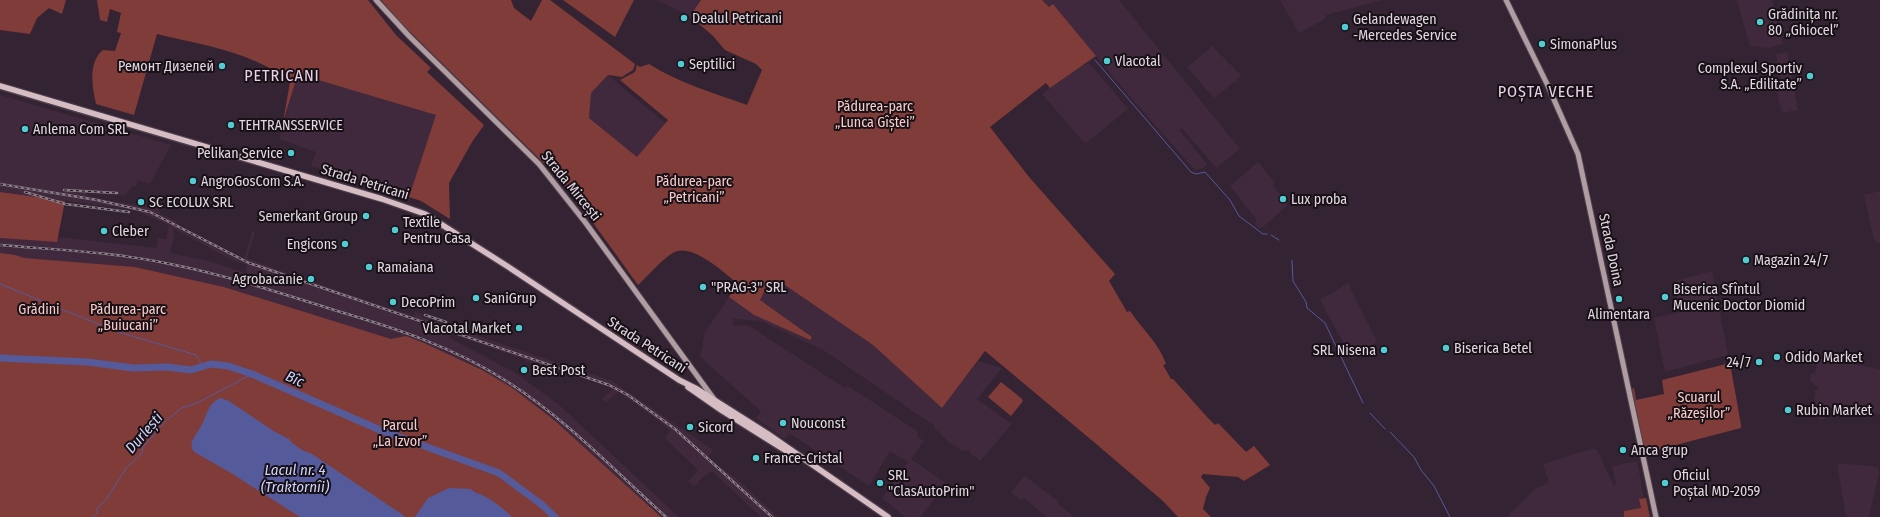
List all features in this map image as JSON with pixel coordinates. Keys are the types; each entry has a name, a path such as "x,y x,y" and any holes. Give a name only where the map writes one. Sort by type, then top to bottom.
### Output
{"main road":[{"name":"Strada Mircești","path":"376,0 409,36 507,131 552,180 677,347 721,410"},
{"name":"Strada Doina","path":"1506,0 1548,86 1578,154 1656,517"},
{"name":"Strada Petricani","path":"0,86 382,199 425,214 507,266 685,384 715,400 768,434 888,517"},
{"name":"Strada Petricani","path":"685,384 694,392 777,446 798,456"}],"shaded area":[{"path":"656,0 701,0 690,16"},
{"path":"1042,0 1119,0 1240,149 1216,168 1182,128 1179,130 1207,164 1203,168 1195,170 1125,91 1053,4 1049,7"},
{"path":"1280,0 1382,0 1326,15 1325,19 1299,33"},
{"name":"Grădinița nr. 80 „Ghiocel”","path":"1737,0 1772,0 1783,44 1768,48 1750,46"},
{"path":"1212,46 1241,75 1237,80 1214,98 1187,67"},
{"path":"1787,52 1798,110 1782,113 1777,92 1783,90 1776,54"},
{"path":"1089,63 1128,109 1085,144 1042,94 1078,68"},
{"path":"298,74 437,115 409,197 390,189 311,166 316,152 279,139"},
{"path":"608,75 666,124 637,157 589,118 591,93"},
{"path":"0,95 171,145 150,184 138,180 136,186 132,186 126,195 87,193 87,198 159,208 160,214 176,221 175,223 244,259 252,232 255,233 247,258 287,273 303,276 310,279 310,281 413,316 415,312 422,314 422,317 612,381 713,450 708,458 738,480 778,517 761,517 712,471 704,476 694,487 688,481 697,469 665,438 670,431 658,420 618,392 606,402 602,398 614,389 550,366 548,371 518,357 452,334 450,338 514,372 557,403 679,517 654,517 392,340 224,287 135,267 0,257 0,238 57,242 58,237 156,248 158,238 166,239 169,225 135,210 0,192","holes":["173,228 228,258 247,265 245,273 209,261 170,253 174,237"]},
{"path":"1258,162 1275,183 1273,185 1288,205 1263,227 1259,228 1255,224 1257,220 1230,186"},
{"path":"1880,191 1880,243 1878,243 1874,240 1864,195"},
{"path":"1712,271 1728,355 1665,372 1654,318 1681,312 1672,282"},
{"path":"779,280 873,345 942,408 978,361 1002,368 977,399 1012,424 980,461 970,453 969,450 963,451 950,443 934,428 935,426 823,350 761,321 733,319 733,326 745,325 751,327 845,388 848,386 917,431 918,437 924,441 911,459 947,484 920,517 905,517 882,498 908,462 890,451 869,486 789,433 785,439 756,418 761,411 700,357 705,332 729,297 754,315 810,340 812,337 760,300 765,290 774,288"},
{"path":"1348,283 1377,342 1352,359 1320,300"},
{"path":"1818,358 1880,369 1880,414 1830,408 1826,411 1825,419 1819,420 1814,396 1816,395 1814,390 1818,390 1818,386 1814,385 1814,382 1811,382 1810,374 1815,373"},
{"path":"1594,448 1597,450 1614,486 1616,483 1612,466 1637,461 1644,498 1639,499 1641,508 1624,511 1624,517 1507,517 1534,490 1549,482 1543,464"},
{"path":"1837,463 1878,467 1879,473 1869,517 1846,517"},
{"path":"1025,476 1059,502 1058,504 1074,517 1045,517 1046,516 1024,498 1021,501 1011,492"}],"green space":[{"path":"0,0 66,0 62,14 49,8 37,18 30,34 0,30"},
{"path":"97,0 368,0 396,35 431,68 427,72 484,125 472,142 449,183 450,219 421,201 409,197 436,115 298,74 283,122 290,82 276,72 260,63 227,51 157,34 134,115 96,104 92,75 95,61 103,50 115,51 121,33 117,32 121,13 110,9 107,22 100,20"},
{"name":"Pădurea-parc „Lunca Gîștei”","path":"381,0 511,0 514,8 531,21 542,0 550,0 635,64 633,70 622,77 608,75 591,93 589,118 637,157 668,120 620,80 635,72 637,65 640,67 649,64 672,77 747,105 762,70 756,64 725,50 713,36 690,16 701,0 1042,0 1049,7 1053,4 1096,56 1050,88 1046,83 990,127 1029,177 1115,274 1109,281 1127,312 1130,311 1159,349 1166,364 1163,365 1171,379 1173,379 1214,424 1216,425 1218,423 1246,452 1254,446 1270,465 1244,481 1238,477 1203,474 1201,477 1210,488 1203,509 1211,517 1178,517 1163,501 985,351 942,408 873,345 779,281 774,288 765,290 760,300 812,337 810,340 754,315 729,297 737,283 707,260 689,252 681,251 669,255 638,285 578,202 557,176 400,22"},
{"path":"563,0 634,0 615,37"},
{"path":"0,192 65,201 57,242 0,238"},
{"name":"Parcul „La Izvor”","path":"0,253 24,258 135,267 224,287 391,339 406,336 424,343 482,370 511,387 554,420 661,517 0,517"},
{"name":"Scuarul „Răzeșilor”","path":"1730,363 1741,428 1645,453 1632,389 1634,388 1636,400 1664,394 1662,380"},
{"path":"1001,382 1023,401 1011,416 988,397"},
{"path":"1646,498 1650,517 1624,517 1624,511 1641,508 1639,499"}],"water":[{"name":"Lacul nr. 4 (Traktornîi)","path":"220,398 229,401 275,432 289,439 302,450 312,454 406,517 300,517 231,473 196,453 192,447 193,440 208,410 212,404"},
{"path":"449,488 471,489 494,502 512,517 415,517 428,498"}],"waterway":[{"path":"1095,60 1191,172 1196,174 1205,172 1230,200 1239,216 1263,234 1267,234"},
{"path":"1271,235 1279,240"},
{"path":"1292,260 1293,281 1306,302 1307,308 1325,323 1363,403"},
{"path":"0,284 115,331 196,355 203,366"},
{"name":"Bîc","path":"0,358 88,362 133,368 167,367 191,370 211,364 228,366 252,374 380,430 499,473 541,504 555,517"},
{"name":"Durlești","path":"93,517 97,513 97,508 106,500 126,468 142,453 143,447 153,436 156,430 168,419 182,408 197,403 252,374"},
{"path":"1370,413 1385,429"},
{"path":"1390,432 1414,457 1421,470 1434,486 1450,517"}],"railway":[{"path":"0,184 97,200 150,212 249,263 609,385 628,395 675,429 772,517"},
{"path":"64,190 117,193"},
{"path":"25,192 65,204 129,212"},
{"path":"0,245 107,254 191,268 273,291 402,331 467,359 508,382 550,412 590,446 666,517"},
{"path":"432,298 453,305"},
{"path":"425,315 446,322"}],"place":[{"name":"Dealul Petricani","path":"684,18"},
{"name":"Grădinița nr. 80 „Ghiocel”","path":"1760,22"},
{"name":"Gelandewagen -Mercedes Service","path":"1345,27"},
{"name":"SimonaPlus","path":"1542,44"},
{"name":"Vlacotal","path":"1107,61"},
{"name":"Septilici","path":"681,64"},
{"name":"Ремонт Дизелей","path":"222,66"},
{"name":"Complexul Sportiv S.A. „Edilitate”","path":"1810,76"},
{"name":"TEHTRANSSERVICE","path":"231,125"},
{"name":"Anlema Com SRL","path":"25,129"},
{"name":"Pelikan Service","path":"291,153"},
{"name":"AngroGosCom S.A.","path":"193,181"},
{"name":"Lux proba","path":"1283,199"},
{"name":"SC ECOLUX SRL","path":"141,202"},
{"name":"Semerkant Group","path":"366,216"},
{"name":"Textile Pentru Casa","path":"395,230"},
{"name":"Cleber","path":"104,231"},
{"name":"Engicons","path":"345,244"},
{"name":"Magazin 24/7","path":"1746,260"},
{"name":"Ramaiana","path":"369,267"},
{"name":"Agrobacanie","path":"311,279"},
{"name":"\"PRAG-3\" SRL","path":"703,287"},
{"name":"Biserica Sfîntul Mucenic Doctor Diomid","path":"1665,297"},
{"name":"SaniGrup","path":"476,298"},
{"name":"Alimentara","path":"1619,299"},
{"name":"DecoPrim","path":"393,302"},
{"name":"Vlacotal Market","path":"519,328"},
{"name":"Biserica Betel","path":"1446,348"},
{"name":"SRL Nisena","path":"1384,350"},
{"name":"Odido Market","path":"1777,357"},
{"name":"24/7","path":"1759,362"},
{"name":"Best Post","path":"524,370"},
{"name":"Rubin Market","path":"1788,410"},
{"name":"Nouconst","path":"783,423"},
{"name":"Sicord","path":"690,427"},
{"name":"Anca grup","path":"1623,450"},
{"name":"France-Cristal","path":"756,458"},
{"name":"SRL \"ClasAutoPrim\"","path":"880,483"},
{"name":"Oficiul Poștal MD-2059","path":"1665,483"}],"district":[{"name":"PETRICANI","path":"282,75"},
{"name":"POȘTA VECHE","path":"1546,91"}],"park label":[{"name":"Pădurea-parc „Petricani”","path":"694,190"},
{"name":"Grădini","path":"39,309"},
{"name":"Pădurea-parc „Buiucani”","path":"128,318"}]}
